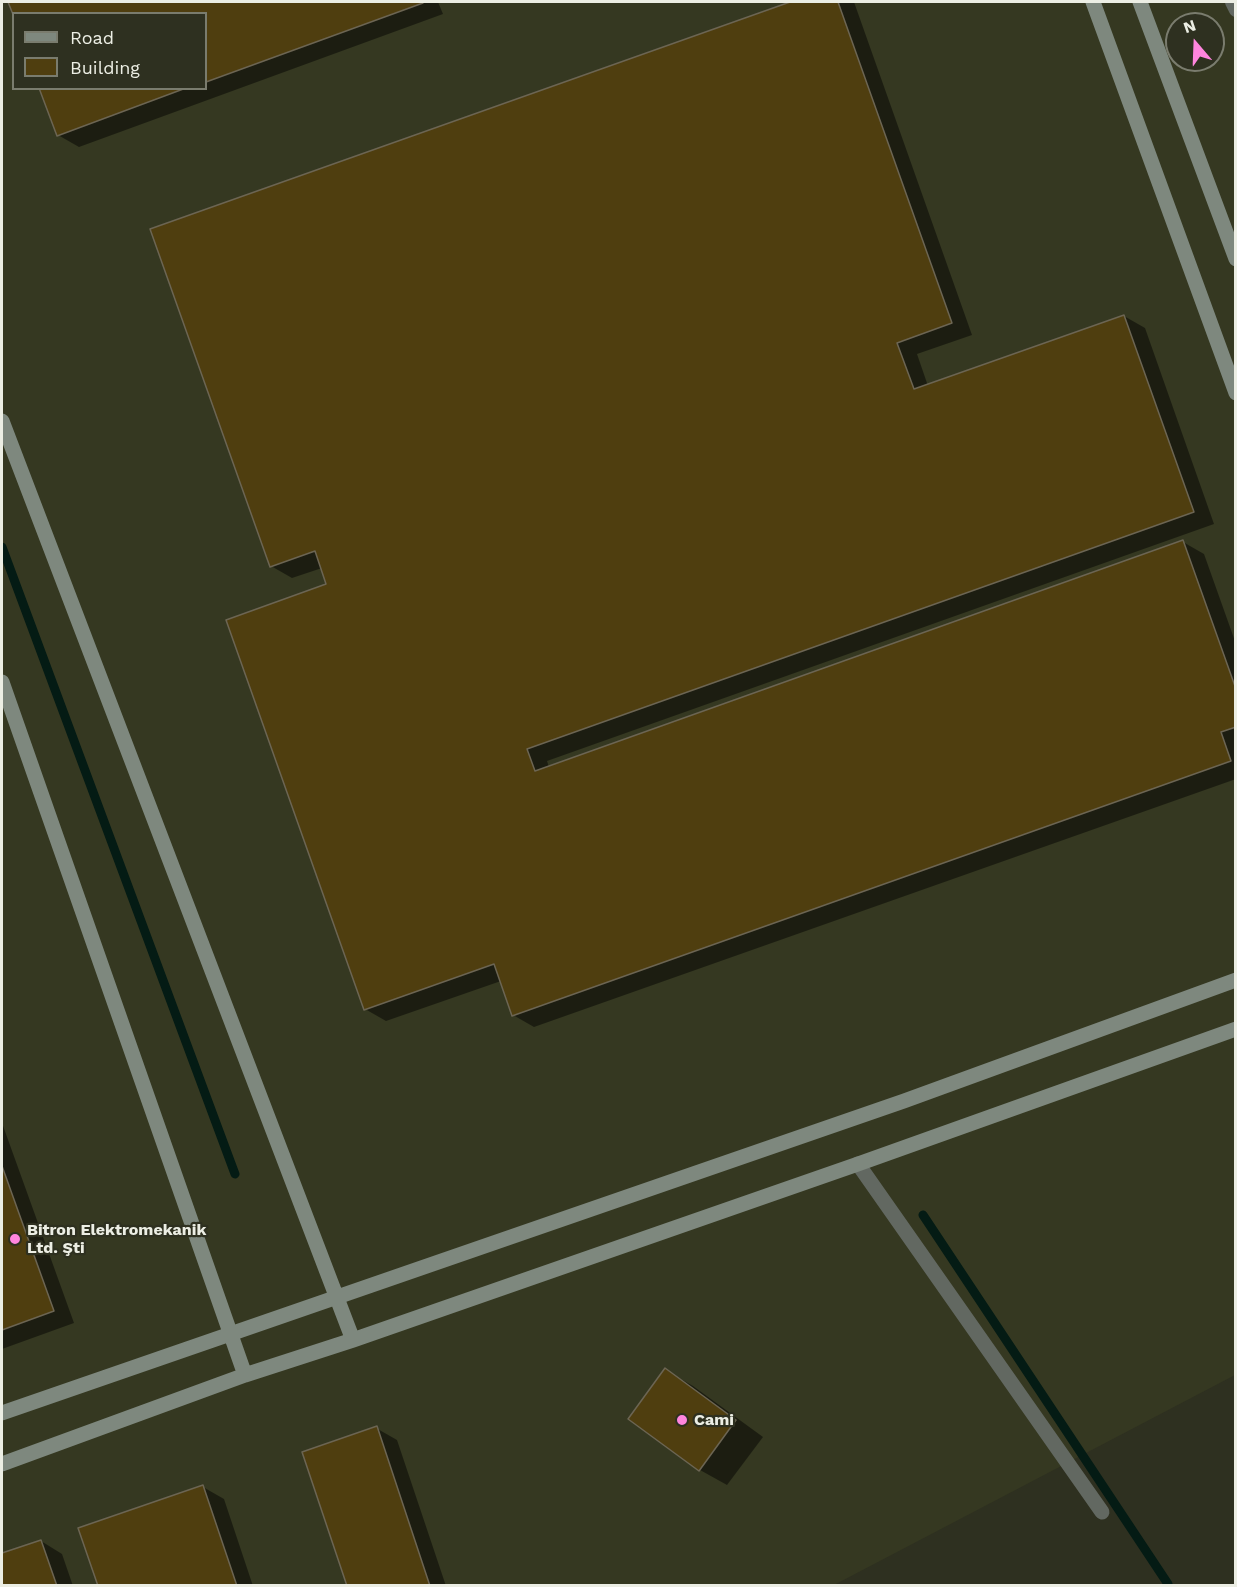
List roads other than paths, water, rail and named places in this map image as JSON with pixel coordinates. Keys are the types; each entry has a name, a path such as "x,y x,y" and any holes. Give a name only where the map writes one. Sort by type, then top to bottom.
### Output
{"street":[{"path":"1093,2 1236,393"},
{"path":"1140,2 1236,259"},
{"path":"2,421 353,1340"},
{"path":"2,682 245,1375"},
{"path":"2,1413 231,1331 904,1101 1236,980"},
{"path":"2,1464 245,1375 353,1340 858,1164 1236,1029"},
{"path":"858,1164 1102,1512"}],"lane":[{"path":"1232,2 1236,10"}],"waterway":[{"path":"2,547 235,1174"},
{"path":"923,1215 1168,1584"}],"place":[{"name":"Bitron Elektromekanik Ltd. Şti","path":"15,1239"},
{"name":"Cami","path":"682,1420"}]}
